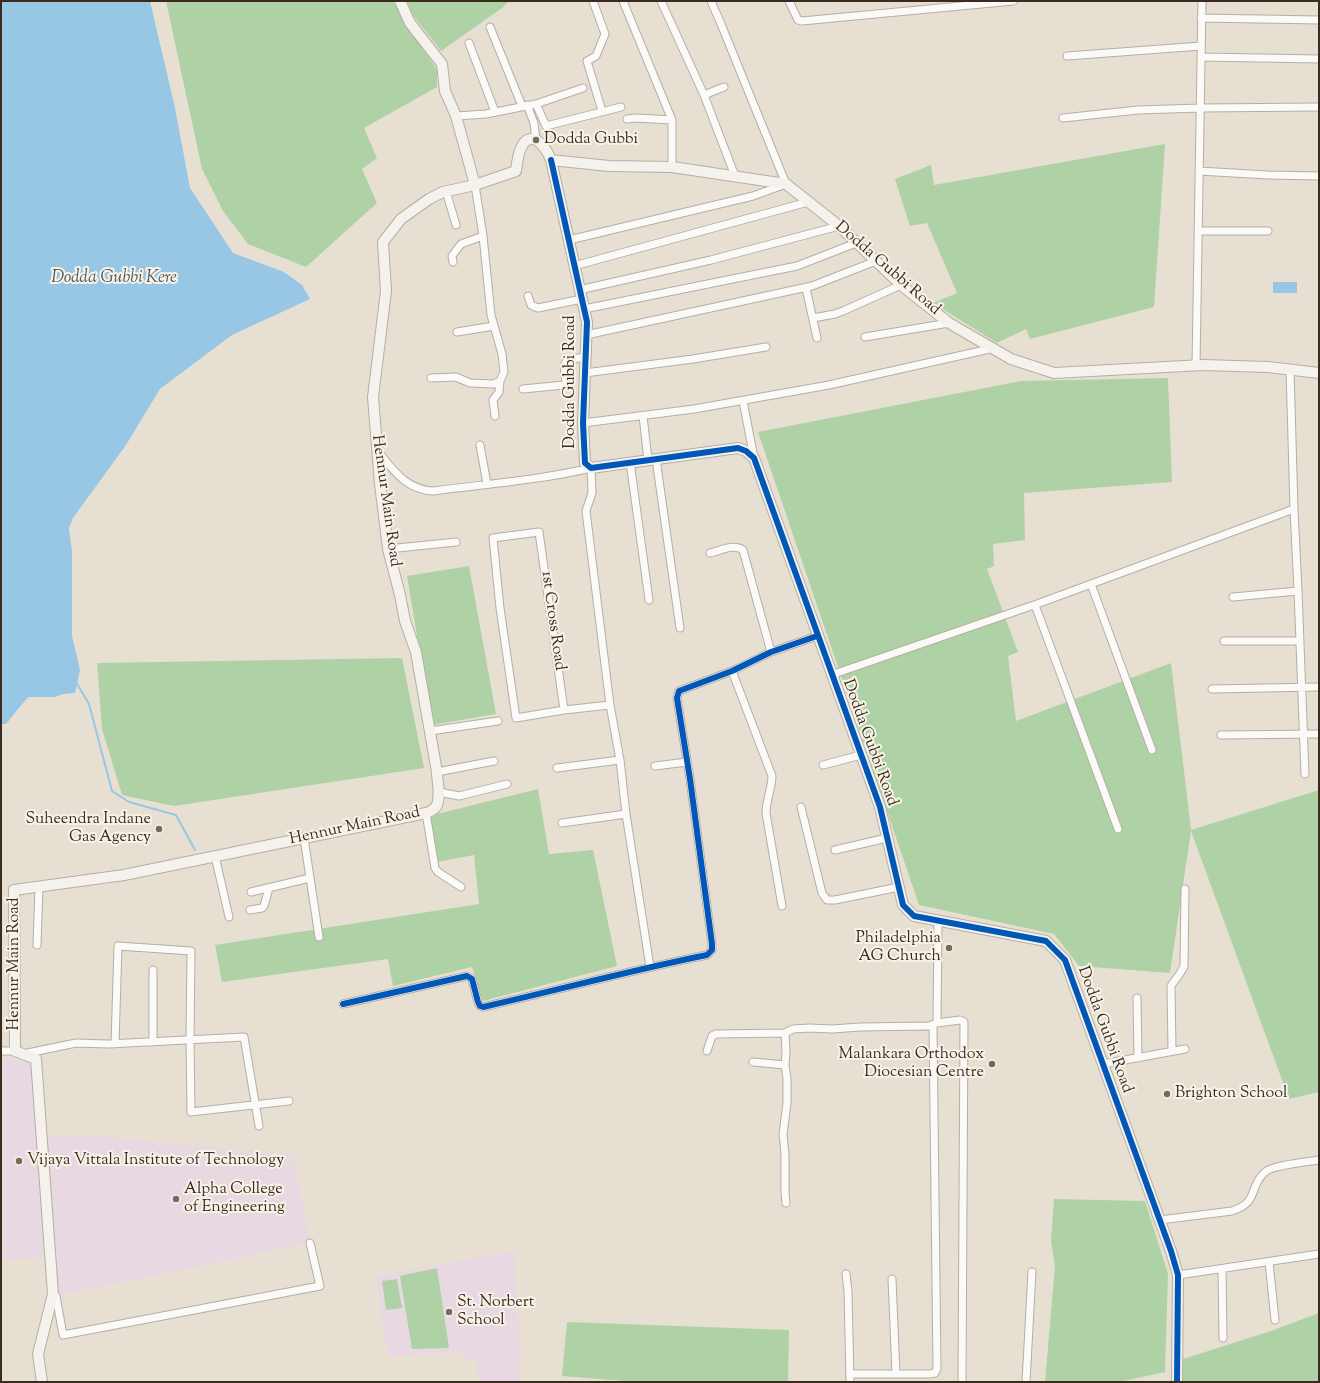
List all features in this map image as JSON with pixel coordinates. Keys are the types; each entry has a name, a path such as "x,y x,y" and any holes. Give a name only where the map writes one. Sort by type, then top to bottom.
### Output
{"main road":[{"path":"400,1 410,23 442,64 445,91 456,116 475,185"},
{"path":"536,140 542,144 551,160 609,166 672,167 786,184"},
{"name":"Hennur Main Road","path":"42,1382 38,1354 53,1294 36,1059 19,1053 14,890 39,888 124,875 426,813 435,808 439,792 437,772 416,652 405,621 388,549 377,450 373,397 386,292 383,242 402,219 429,199 446,191 475,185 516,171 518,157 522,146 526,141 536,140"},
{"name":"Dodda Gubbi Road","path":"551,160 586,322 583,423 585,463 591,468 738,448 746,451 754,458 831,675 880,807 903,905 914,916 1046,941 1065,960 1172,1251 1178,1275 1176,1382"},
{"name":"Dodda Gubbi Road","path":"786,184 839,226 901,285 948,323 1011,359 1054,373 1196,365 1268,367 1319,373"}],"street":[{"path":"593,1 606,34 596,56 587,61 602,111"},
{"path":"623,1 672,120 672,167"},
{"path":"661,1 704,95 735,176"},
{"path":"569,240 753,196 786,184 711,1"},
{"path":"789,1 795,16 798,20 802,21 1013,1"},
{"path":"1196,365 1202,1"},
{"path":"1202,18 1319,20"},
{"path":"490,27 524,106 534,123 536,140"},
{"path":"469,43 495,112"},
{"path":"1067,56 1201,46"},
{"path":"1201,57 1319,59"},
{"path":"704,95 724,87"},
{"path":"456,116 486,114 536,104 583,88"},
{"path":"536,104 546,126"},
{"path":"536,140 541,128 546,126 621,107"},
{"path":"1063,118 1138,110 1319,107"},
{"path":"627,119 672,120"},
{"path":"1199,171 1319,176"},
{"path":"475,185 483,236 491,315 502,354 504,372 500,382 499,392 492,400 495,416"},
{"path":"446,191 456,225"},
{"path":"574,266 808,202"},
{"path":"582,299 711,260 839,226"},
{"path":"1198,231 1268,231"},
{"path":"453,262 452,256 461,244 483,236"},
{"path":"528,296 531,305 538,308 582,299 797,266 856,243"},
{"path":"586,335 806,288 876,261"},
{"path":"813,318 843,311 901,285"},
{"path":"806,288 817,338"},
{"path":"865,337 948,323"},
{"path":"457,332 494,326"},
{"path":"585,373 693,359 766,347"},
{"path":"583,423 694,409 743,401 829,385 994,348"},
{"path":"523,389 564,385 566,382 564,362 567,360 585,357"},
{"path":"1290,370 1305,774"},
{"path":"431,378 456,377 470,383 494,384 500,382"},
{"path":"743,401 754,458"},
{"path":"643,416 652,459 680,628"},
{"path":"480,445 486,484"},
{"path":"377,450 394,471 416,488 426,491 574,472 591,468 592,493 586,510 610,705 620,760 626,814 650,967"},
{"path":"630,462 649,600"},
{"path":"831,675 1035,605 1294,509"},
{"name":"1st Cross Road","path":"539,532 564,710 516,718 500,608 493,538 539,532"},
{"path":"388,549 456,542"},
{"path":"710,553 734,547 739,547 743,550 771,652"},
{"path":"1091,584 1152,750"},
{"path":"1233,597 1298,591"},
{"path":"1035,605 1118,829"},
{"path":"343,1004 467,976 472,979 478,1002 480,1006 483,1006 707,955 712,950 712,944 677,694 679,691 732,671 771,652 817,636"},
{"path":"1224,641 1300,641"},
{"path":"732,671 772,776 772,784 766,806 766,812 782,906"},
{"path":"1212,689 1319,687"},
{"path":"564,710 610,705"},
{"path":"430,731 498,721"},
{"path":"1221,735 1319,734"},
{"path":"823,765 861,756"},
{"path":"557,768 620,760"},
{"path":"437,772 494,761"},
{"path":"655,766 687,762"},
{"path":"439,792 459,796 506,784"},
{"path":"801,807 822,894 827,900 835,900 899,887"},
{"path":"426,813 435,868 438,872 462,888"},
{"path":"562,823 626,814"},
{"path":"304,838 319,936"},
{"path":"835,850 887,838"},
{"path":"215,856 229,917"},
{"path":"250,892 310,878"},
{"path":"37,945 39,888"},
{"path":"250,910 262,908 264,906 269,888"},
{"path":"1172,1051 1171,986 1181,973 1184,966 1185,889"},
{"path":"846,1274 848,1291 850,1378 896,1374 935,1373 937,1369 935,1024 938,921"},
{"path":"115,1044 118,946 191,951 191,1112 256,1106 289,1101"},
{"path":"153,970 153,1042"},
{"path":"1137,998 1138,1058"},
{"path":"707,1051 712,1036 716,1034 785,1033 793,1029 809,1028 832,1029 935,1024 960,1020 964,1022 962,1382"},
{"path":"785,1033 787,1103 783,1134 785,1154 784,1193 786,1203"},
{"path":"1,1051 19,1053 76,1043 115,1044 244,1037 259,1126"},
{"path":"1103,1064 1185,1049"},
{"path":"753,1062 785,1065"},
{"path":"1160,1220 1232,1210 1243,1207 1248,1203 1258,1181 1265,1172 1272,1168 1319,1160"},
{"path":"53,1294 56,1296 63,1335 320,1286 310,1243"},
{"path":"1178,1275 1319,1254"},
{"path":"1269,1262 1275,1320"},
{"path":"1222,1269 1223,1338"},
{"path":"1026,1382 1032,1272"},
{"path":"892,1279 896,1374"}],"shaded area":[{"name":"Vijaya Vittala Institute of Technology","path":"12,1058 33,1064 43,1258 1,1260 1,1059"},
{"name":"Alpha College of Engineering","path":"95,1136 292,1155 310,1243 56,1296 47,1137"},
{"name":"St. Norbert School","path":"514,1251 520,1347 518,1382 479,1382 476,1362 463,1358 462,1351 388,1357 375,1276"}],"green space":[{"path":"166,1 393,1 437,70 437,87 364,128 377,158 362,169 377,203 306,267 248,244 223,211 202,169"},
{"path":"407,1 509,1 502,8 441,51 412,14"},
{"path":"1165,144 1154,307 1030,339 1026,329 997,343 933,303 957,293 927,223 910,226 895,179 931,165 934,185"},
{"path":"1168,378 1172,482 1024,493 1025,540 993,544 994,566 987,569 1018,652 1008,656 1016,721 1171,663 1191,830 1319,790 1319,1092 1289,1099 1191,831 1170,973 1079,966 1054,934 919,905 758,432 1021,381"},
{"path":"469,566 496,714 432,725 407,576"},
{"path":"402,658 424,768 174,806 122,795 102,729 97,663"},
{"path":"538,789 549,854 593,850 617,966 483,1001 472,967 393,986 388,959 222,982 215,945 479,904 474,855 437,862 429,816"},
{"path":"1054,1199 1145,1201 1168,1274 1165,1372 1119,1382 1045,1382 1055,1266 1051,1241"},
{"path":"437,1268 449,1348 412,1349 400,1276"},
{"path":"397,1279 402,1308 386,1310 382,1281"},
{"path":"1319,1313 1319,1382 1182,1382 1183,1359 1271,1331"},
{"path":"567,1322 789,1330 788,1382 637,1382 562,1376"}],"water":[{"name":"Dodda Gubbi Kere","path":"1,1 150,1 175,108 190,188 233,253 284,272 302,285 310,299 232,335 160,389 126,445 73,518 69,528 72,552 72,636 80,670 75,693 63,694 55,697 28,697 6,724 1,724"},
{"path":"1273,282 1297,282 1297,293 1273,293"}],"waterway":[{"path":"76,682 89,704 112,791 129,802 176,815 195,850"}],"cycle path":[{"path":"551,160 587,322 583,423 585,463 591,468 738,448 746,451 754,458 880,807 903,905 914,916 1046,941 1065,960 1171,1251 1178,1275 1177,1382"},
{"path":"343,1004 467,976 472,979 478,1002 480,1006 483,1007 707,955 712,950 712,944 690,779 677,698 679,691 732,671 771,652 817,636"}],"place":[{"name":"Dodda Gubbi","path":"536,140"},
{"name":"Suheendra Indane Gas Agency","path":"159,829"},
{"name":"Philadelphia AG Church","path":"949,948"},
{"name":"Malankara Orthodox Diocesian Centre","path":"992,1064"},
{"name":"Brighton School","path":"1167,1094"},
{"name":"Vijaya Vittala Institute of Technology","path":"19,1161"},
{"name":"Alpha College of Engineering","path":"176,1199"},
{"name":"St. Norbert School","path":"449,1312"}]}
